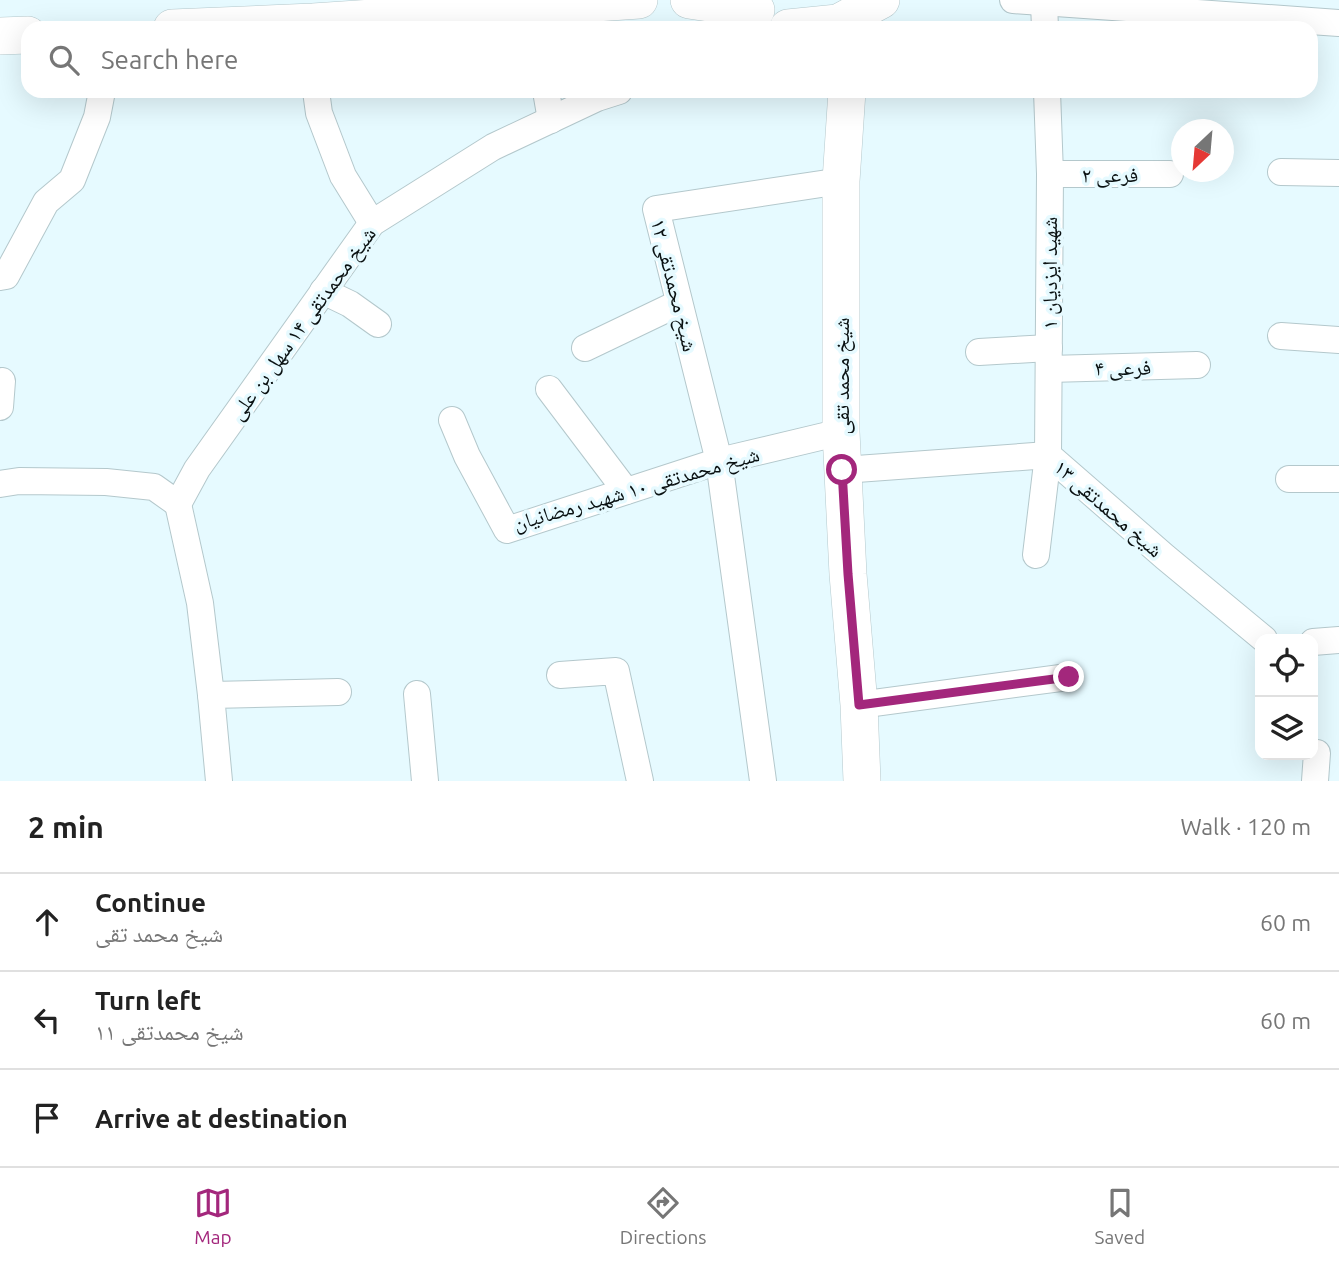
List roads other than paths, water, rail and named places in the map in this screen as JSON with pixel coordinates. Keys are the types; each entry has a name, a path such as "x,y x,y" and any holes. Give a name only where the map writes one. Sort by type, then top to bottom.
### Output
{"main road":[{"path":"422,21 532,17 636,0"},
{"path":"689,0 770,20 793,21"},
{"path":"842,21 881,0"},
{"path":"872,21 881,0"},
{"path":"0,36 21,34"},
{"path":"822,98 841,181"},
{"path":"841,181 847,98"},
{"name":"شیخ محمد تقی","path":"841,181 842,470 862,781"}],"street":[{"path":"1013,0 1045,15 1246,9 1339,23"},
{"path":"0,276 6,276 46,202 72,180 97,117 101,98"},
{"path":"317,98 319,113 343,176 372,223"},
{"path":"546,98 551,120"},
{"name":"شیخ محمدتقی ۱۴ سهل بن علی","path":"178,505 197,469 372,223 493,148 597,98"},
{"name":"شهید ایزدیان ۱","path":"1036,555 1048,455 1050,174 1047,98"},
{"path":"1281,172 1339,173"},
{"name":"فرعی ۲","path":"1050,174 1170,174"},
{"name":"شیخ محمدتقی ۱۲","path":"764,781 719,461 656,209 841,181"},
{"path":"323,292 350,304 378,324"},
{"path":"585,348 679,303"},
{"path":"1281,336 1339,340"},
{"name":"فرعی ۴","path":"979,352 1197,365"},
{"path":"549,389 626,491"},
{"name":"شیخ محمدتقی ۱۰ شهید رمضانیان","path":"452,420 467,456 507,530 719,461 841,432"},
{"name":"شیخ محمدتقی ۱۳","path":"842,470 1048,455 1258,634"},
{"path":"1289,480 1339,479"},
{"path":"0,484 19,481 106,482 154,487 178,505 200,603 219,781"},
{"path":"1318,642 1339,640"},
{"path":"560,675 617,671 639,781"},
{"path":"859,705 1069,677"},
{"path":"211,695 338,692"},
{"path":"417,694 425,781"},
{"path":"1315,781 1316,760"}]}
